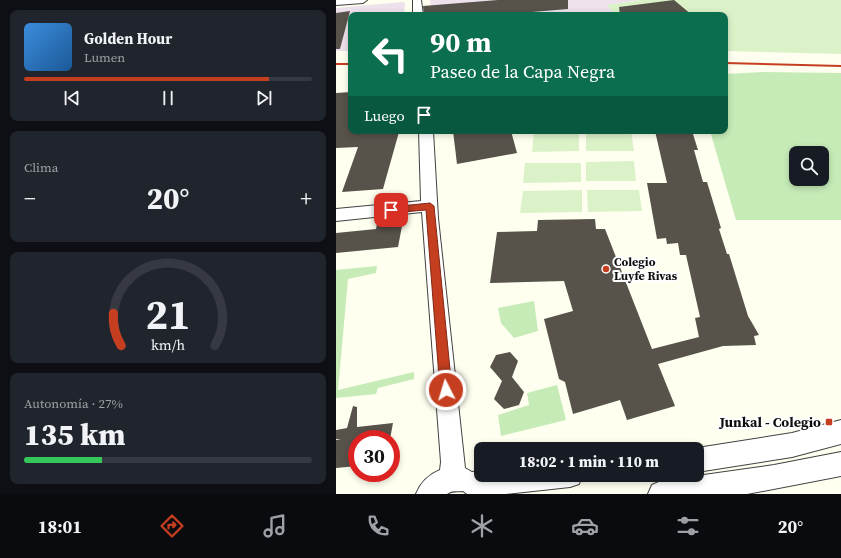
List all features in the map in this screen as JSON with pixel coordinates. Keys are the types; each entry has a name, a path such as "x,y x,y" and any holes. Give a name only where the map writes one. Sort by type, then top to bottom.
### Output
{"street":[{"path":"336,2 363,0"},
{"path":"417,0 418,12"},
{"path":"426,134 430,206 453,462 468,485"},
{"path":"336,215 430,206"},
{"path":"704,459 792,445 841,432"},
{"path":"661,494 720,490 801,474 841,464"},
{"path":"429,494 438,484 468,485 503,482"}],"shaded area":[{"path":"430,0 641,0 607,5 613,12 432,12"},
{"path":"402,2 405,3 404,12 348,12 348,51 336,51 336,8"}],"green space":[{"path":"641,0 841,0 841,54 728,51 728,12 613,12 607,5"},
{"path":"763,72 841,73 841,220 736,220 711,134 728,134 728,74"},
{"path":"534,134 579,134 579,151 532,152"},
{"path":"586,134 631,134 634,151 586,151"},
{"path":"634,161 636,181 586,181 586,162"},
{"path":"525,163 581,163 581,182 523,183"},
{"path":"582,190 582,212 520,213 523,191"},
{"path":"587,190 639,190 642,211 588,212"},
{"path":"377,266 376,273 348,279 338,390 414,372 414,379 378,388 376,394 336,398 336,270"},
{"path":"534,301 538,331 514,338 501,323 498,308"},
{"path":"557,385 566,420 501,436 498,415 529,405 527,393"}],"building":[{"path":"498,0 568,0 568,9 532,12 424,12 423,6"},
{"path":"674,0 688,12 620,12 619,7"},
{"path":"350,11 348,12 348,19 340,49 336,49 336,13"},
{"path":"348,92 348,134 398,134 383,189 342,192 358,147 336,148 336,93"},
{"path":"453,134 512,134 517,153 457,164"},
{"path":"656,134 693,134 698,150 694,150 703,182 707,182 721,228 719,229 727,254 729,254 748,316 759,335 754,336 756,345 723,346 658,364 675,406 627,420 620,400 573,414 565,382 559,379 544,319 573,311 564,281 490,283 497,232 537,231 538,220 595,219 596,229 605,229 652,349 699,337 695,318 700,317 686,255 680,255 678,243 667,244 666,238 657,239 647,183 667,183"},
{"path":"393,223 392,227 402,226 398,247 336,253 336,233 376,229 377,224"},
{"path":"510,352 518,361 512,377 524,392 519,405 504,409 494,399 502,381 490,367 496,355"},
{"path":"353,406 357,407 357,427 393,423 392,430 348,430 348,467 336,468 336,440 341,439 336,439 336,430 347,428"}],"railway":[{"path":"728,63 841,66"},
{"path":"336,64 348,64"}],"place":[{"name":"Colegio Luyfe Rivas","path":"606,269"},
{"name":"Junkal - Colegio","path":"829,422"}],"route":[{"path":"391,210 430,206 446,390"}]}
